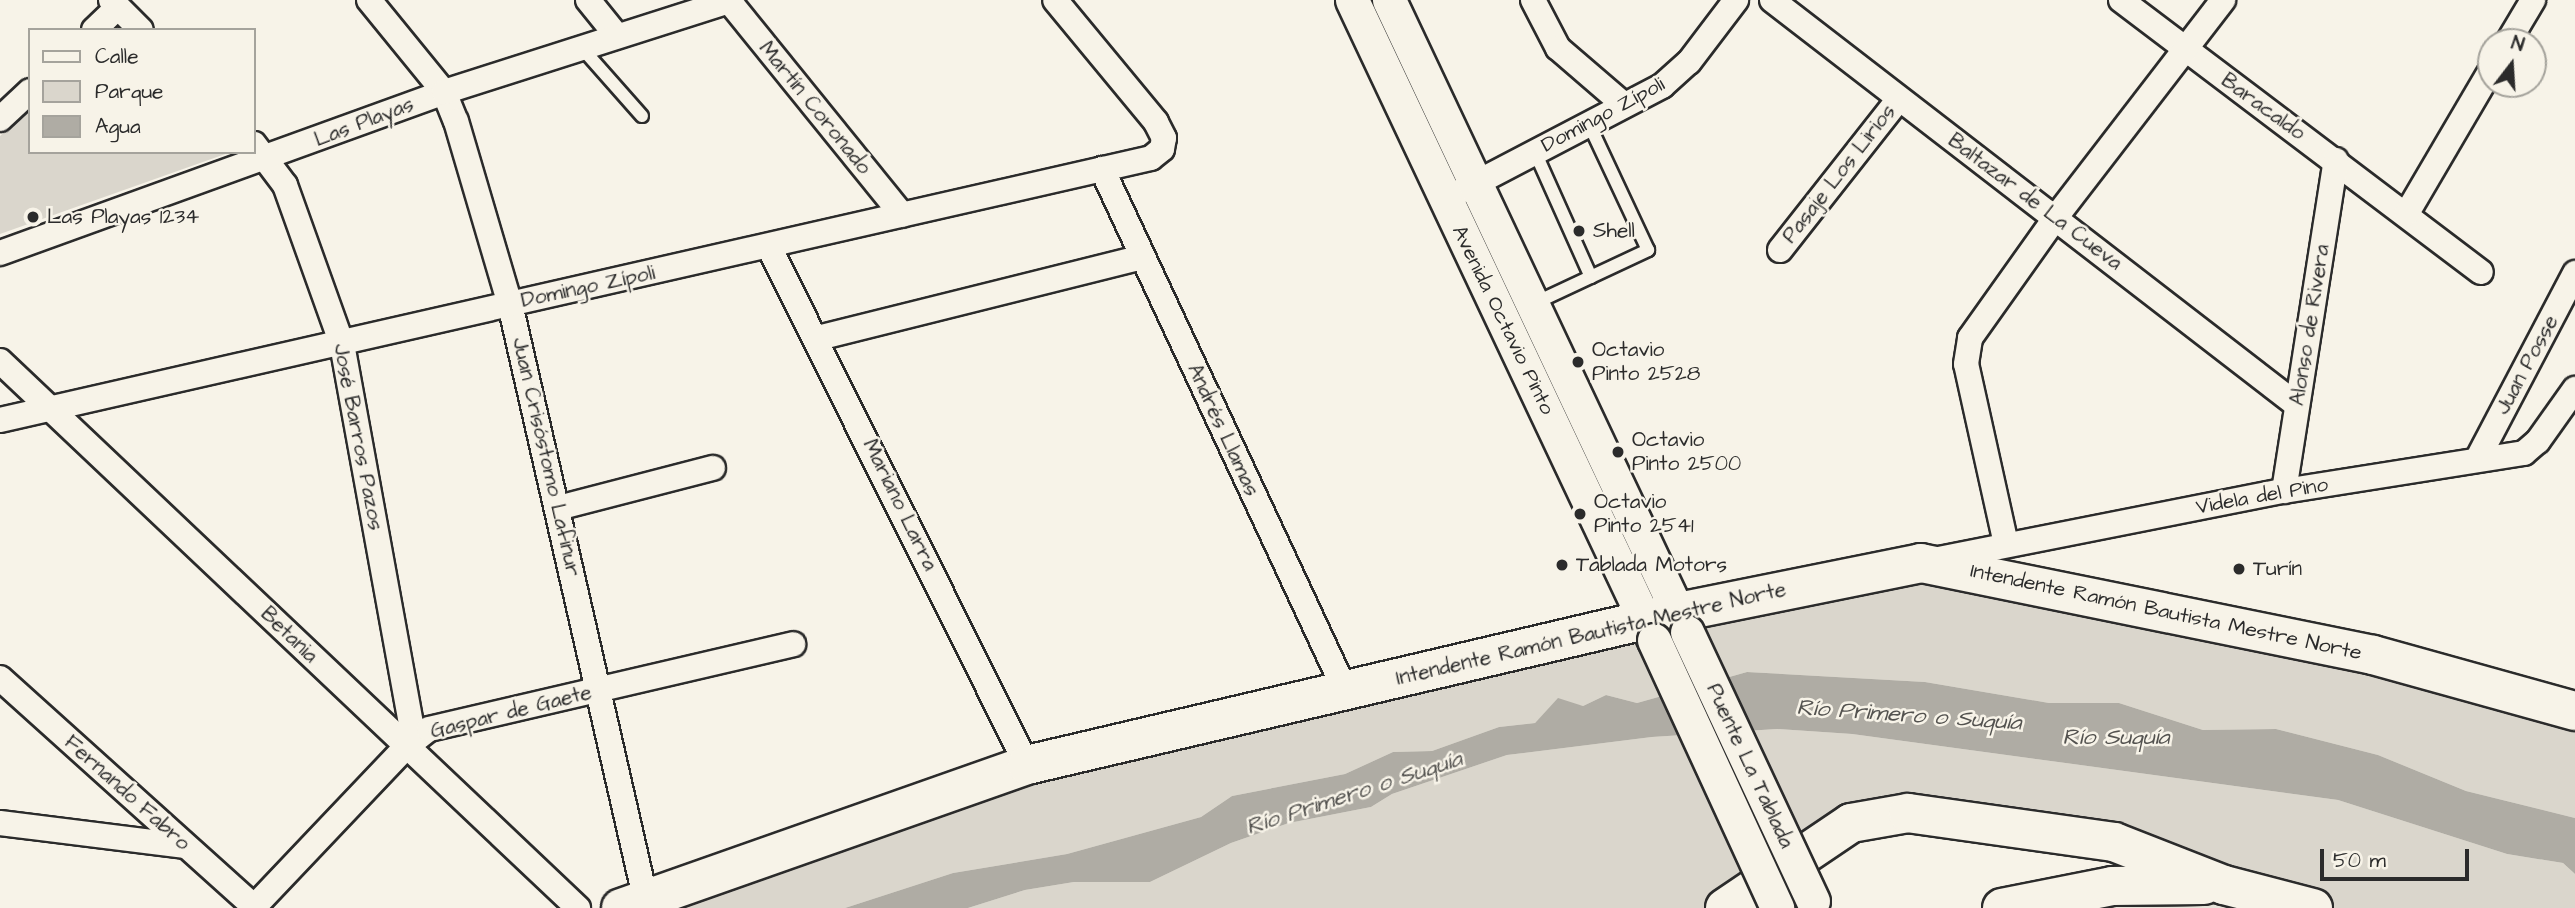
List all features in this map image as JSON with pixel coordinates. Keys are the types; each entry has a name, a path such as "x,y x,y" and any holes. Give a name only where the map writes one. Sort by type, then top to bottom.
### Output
{"main road":[{"name":"Avenida Octavio Pinto","path":"1352,0 1445,200 1667,626"},
{"name":"Avenida Octavio Pinto","path":"1389,0 1531,305 1667,626"},
{"name":"Intendente Ramón Bautista Mestre Norte","path":"633,905 1027,765 1345,690 1667,626 1922,563 2373,655 2575,711"},
{"name":"Puente La Tablada","path":"1667,626 1815,904"},
{"name":"Puente La Tablada","path":"1667,626 1777,908"},
{"path":"1725,908 1851,823 1908,813 2113,842 2241,895"},
{"path":"2002,908 2112,886 2241,895 2313,908"}],"street":[{"name":"Juan Crisóstomo Lafinur","path":"369,0 444,92 510,304 599,690 633,905"},
{"path":"587,0 617,36"},
{"name":"Domingo Zípoli","path":"0,420 1151,158 1162,149 1164,138 1156,122 1055,0"},
{"path":"1533,0 1558,48 1623,104"},
{"name":"Domingo Zípoli","path":"1445,200 1675,76 1736,0"},
{"name":"Baltazar de La Cueva","path":"1772,0 2297,405"},
{"name":"Baracaldo","path":"2121,0 2184,50 2407,213 2481,272"},
{"path":"2006,544 1966,364 1966,349 2056,217 2224,0"},
{"path":"2516,28 2533,0"},
{"name":"Las Playas","path":"261,151 730,1"},
{"name":"Martín Coronado","path":"730,1 902,215"},
{"path":"95,28 114,3 139,28"},
{"path":"0,119 28,93"},
{"path":"2407,213 2477,94"},
{"name":"Pasaje Los Lirios","path":"1780,250 1899,99"},
{"name":"José Barros Pazos","path":"261,151 285,185 342,344 411,723 406,747"},
{"name":"Las Playas","path":"0,253 253,154"},
{"name":"Alonso de Rivera","path":"2284,491 2336,160"},
{"name":"Andrés Llamas","path":"1102,169 1345,690"},
{"name":"Mariano Larra","path":"769,247 818,338 1027,765"},
{"path":"818,338 1142,257"},
{"name":"Juan Posse","path":"2478,458 2575,273"},
{"name":"Betania","path":"0,361 54,408 406,747 578,908"},
{"name":"Videla del Pino","path":"1922,563 2006,544 2284,491 2532,448 2575,389"},
{"path":"558,508 713,468"},
{"name":"Gaspar de Gaete","path":"254,907 406,747 429,729 793,644"},
{"name":"Fernando Fabro","path":"0,678 254,907"},
{"path":"0,823 184,846"}],"lane":[{"path":"581,47 642,116"},
{"path":"1531,305 1647,250 1589,124"},
{"path":"1535,152 1591,277"}],"shaded area":[{"path":"2168,898 2268,904 2282,908 2078,908"}],"green space":[{"path":"28,110 28,154 225,154 0,234 0,136"},
{"path":"1921,563 2575,711 2575,818 2466,791 2378,755 2276,729 2203,730 2119,703 2049,703 1925,682 1747,672 1637,703 1606,695 1583,706 1555,702 1535,723 1499,727 1432,751 1393,752 1345,774 1232,796 1201,817 1067,854 953,873 845,908 621,908 1027,765"},
{"path":"1777,729 1852,734 2338,800 2507,854 2563,863 2575,874 2575,908 2313,908 1908,813 1725,908 968,908 1025,890 1074,882 1150,882 1231,843 1289,823 1371,807 1392,794 1507,755 1652,737"}],"water":[{"name":"Río Suquía","path":"1747,672 1925,682 2049,703 2119,703 2203,730 2276,729 2378,755 2466,791 2575,818 2575,874 2563,863 2507,854 2338,800 1852,734 1777,729 1652,737 1507,755 1392,794 1371,807 1289,823 1231,843 1150,882 1074,882 1025,890 968,908 845,908 953,873 1067,854 1201,817 1232,796 1345,774 1393,752 1432,751 1499,727 1535,723 1558,698 1583,706 1606,695 1637,703"}],"place":[{"name":"Las Playas 1234","path":"33,217"},
{"name":"Shell","path":"1579,231"},
{"name":"Octavio Pinto 2528","path":"1578,362"},
{"name":"Octavio Pinto 2500","path":"1618,452"},
{"name":"Octavio Pinto 2541","path":"1580,514"},
{"name":"Tablada Motors","path":"1562,565"},
{"name":"Turín","path":"2239,569"}],"water label":[{"name":"Río Primero o Suquía","path":"1909,715"},
{"name":"Río Primero o Suquía","path":"1354,793"}]}
